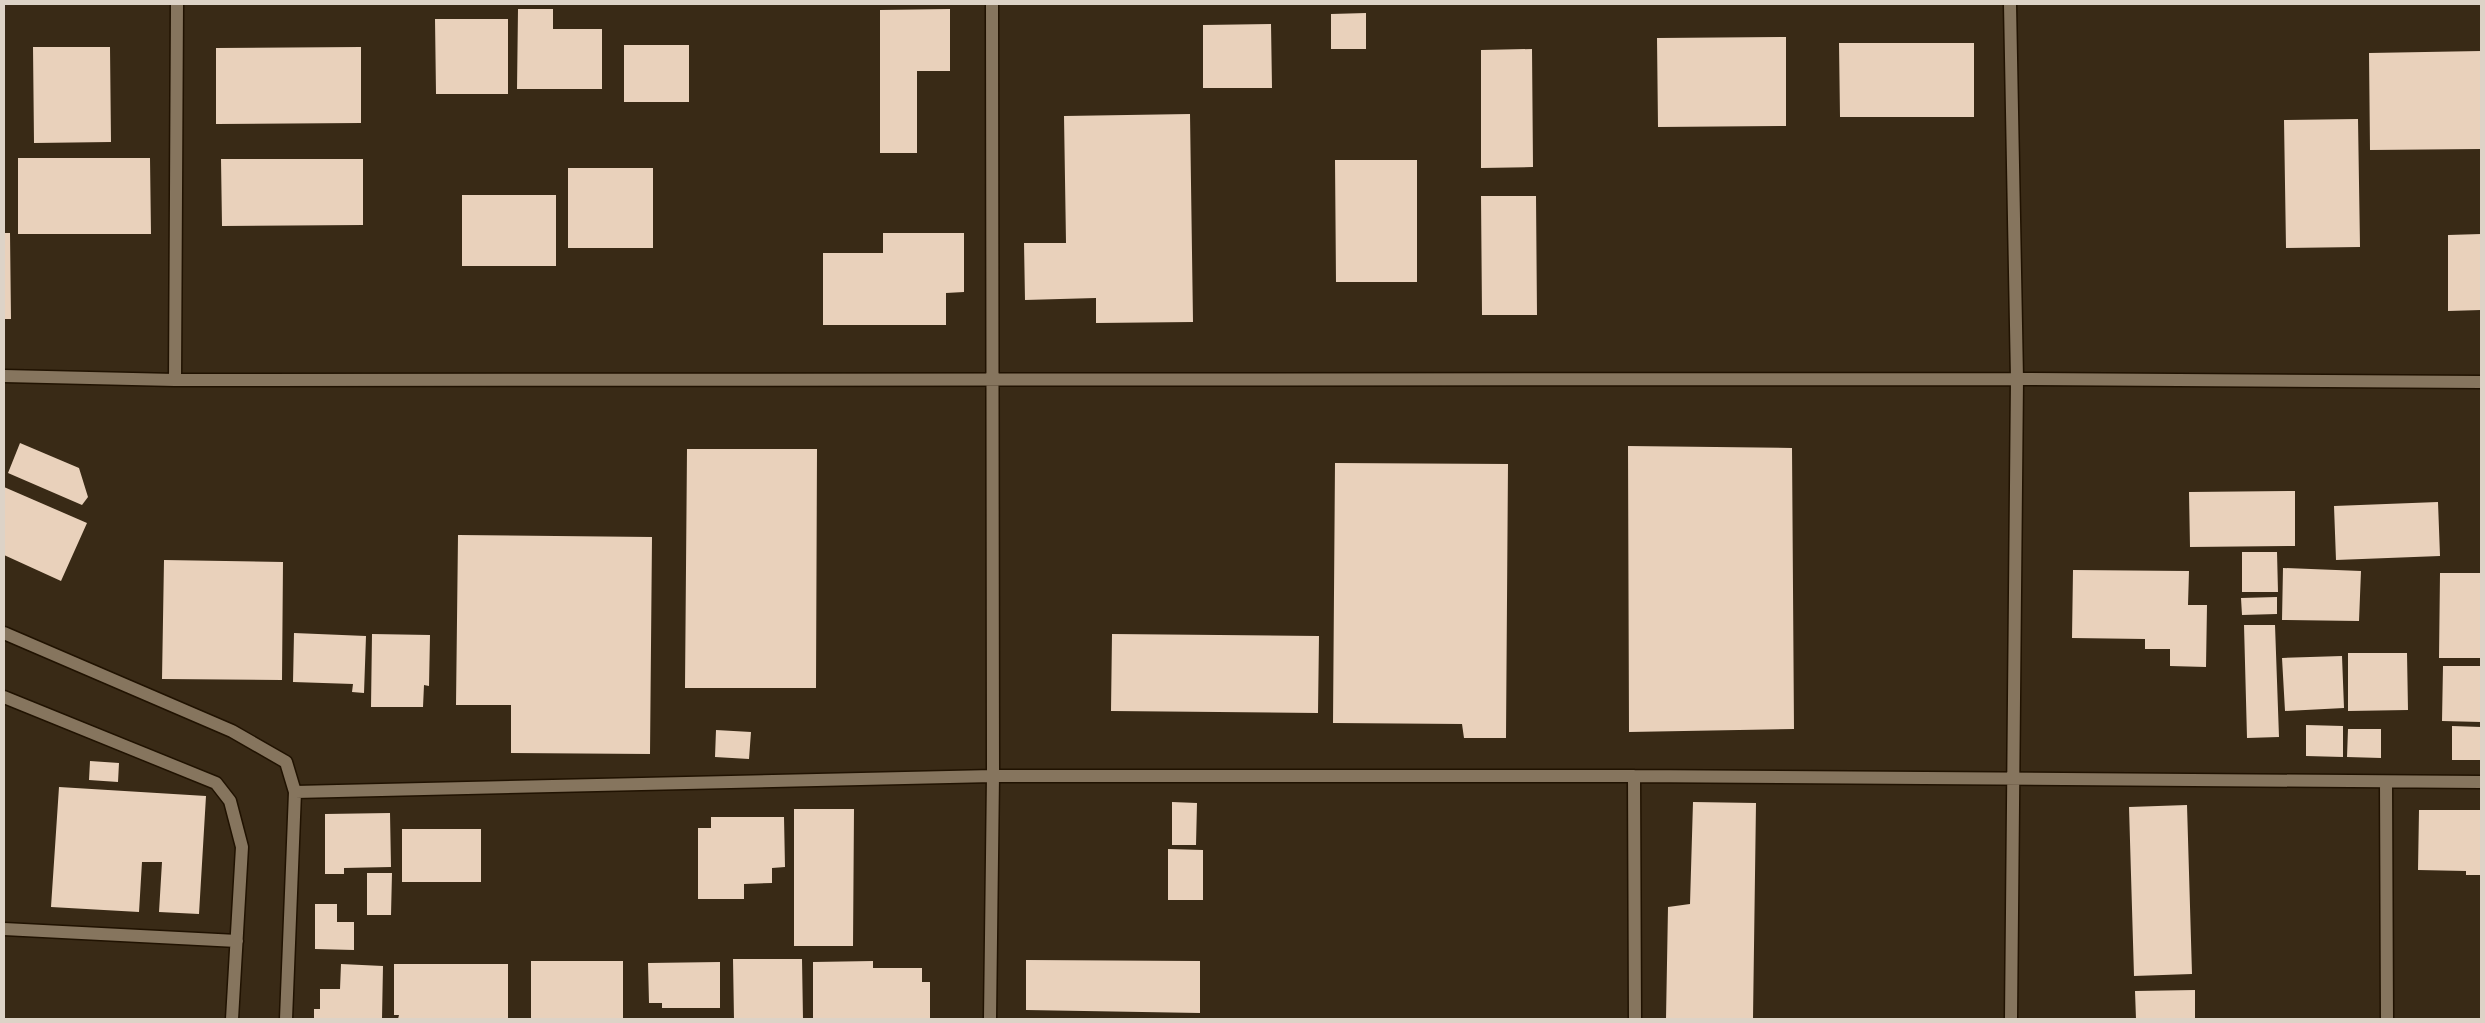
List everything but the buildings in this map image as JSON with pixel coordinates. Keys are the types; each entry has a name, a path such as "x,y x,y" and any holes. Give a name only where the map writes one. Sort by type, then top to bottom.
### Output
{"street":[{"path":"175,380 177,4"},
{"path":"990,1019 994,776 992,4"},
{"path":"2010,4 2017,379 2011,1019"},
{"path":"4,376 175,380 2017,379 2481,382"},
{"path":"4,633 232,731 286,762 295,792 286,1019"},
{"path":"4,697 216,783 230,801 242,847 232,1019"},
{"path":"295,792 994,776 1634,776 2481,782"},
{"path":"1634,776 1634,1019"},
{"path":"2386,782 2387,1019"},
{"path":"4,929 237,941"}]}
